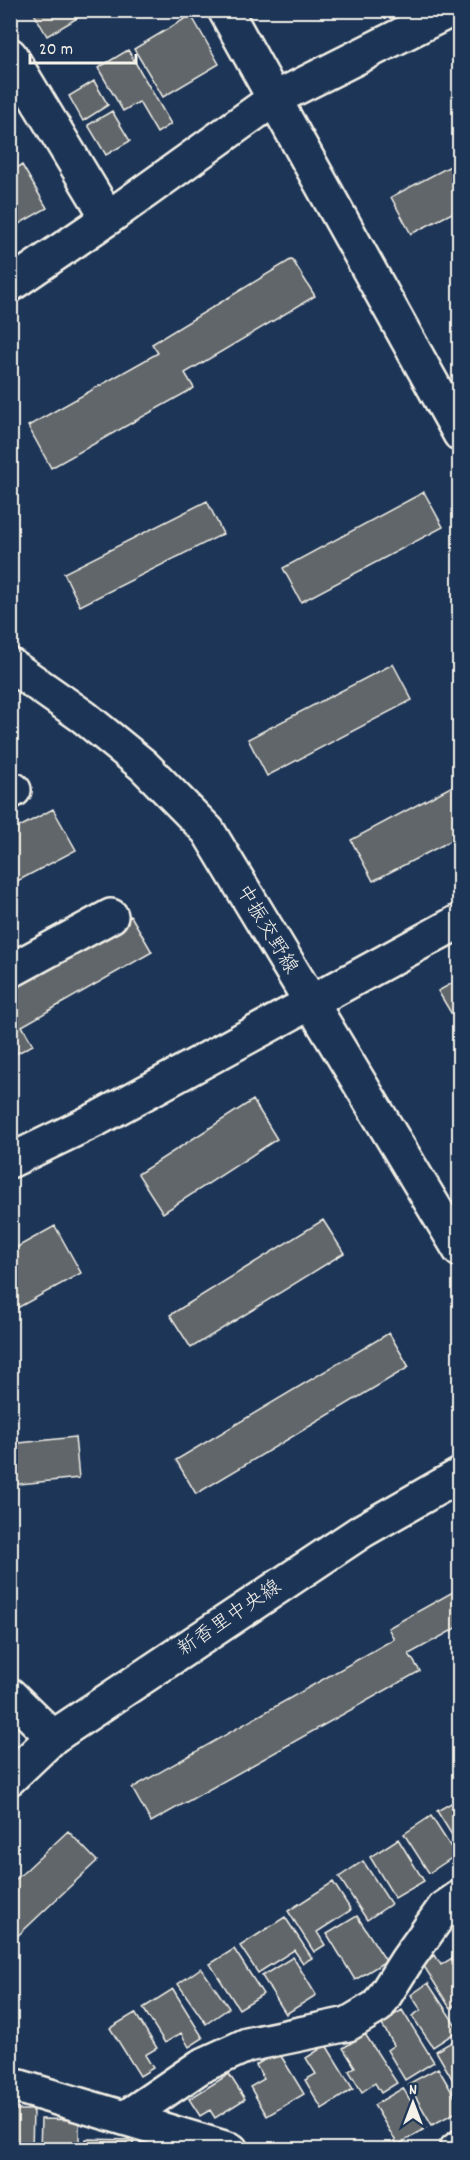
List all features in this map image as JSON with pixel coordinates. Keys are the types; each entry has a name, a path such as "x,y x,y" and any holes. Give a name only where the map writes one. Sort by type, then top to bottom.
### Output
{"street":[{"path":"225,10 459,434"},
{"path":"10,285 274,99 451,10"},
{"path":"10,55 108,218"},
{"name":"中振交野線","path":"10,665 84,717 142,765 208,831 310,1004 454,1230"},
{"path":"10,971 111,916"},
{"path":"10,1161 97,1119 459,921"},
{"name":"新香里中央線","path":"10,1778 53,1737 362,1531 459,1475"},
{"path":"10,1695 53,1737"},
{"path":"125,2118 201,2066 247,2045 348,2024 378,2006 444,1908 459,1897"},
{"path":"10,2084 125,2118 157,2138 231,2150"}],"building":[{"path":"32,10 91,10 47,36"},
{"path":"191,15 219,64 163,97 134,49"},
{"path":"128,50 171,124 157,133 139,102 123,111 98,68"},
{"path":"94,81 108,105 83,121 69,96"},
{"path":"112,111 130,141 106,155 88,125"},
{"path":"460,161 460,209 411,234 391,197"},
{"path":"22,165 47,208 10,229 10,171"},
{"path":"292,259 315,296 185,373 194,388 51,468 28,426 158,353 152,344"},
{"path":"424,492 443,527 301,602 283,568"},
{"path":"207,501 223,534 80,606 64,573"},
{"path":"393,664 412,700 267,776 248,739"},
{"path":"460,782 460,836 373,881 351,840"},
{"path":"53,809 76,850 10,885 10,832"},
{"path":"131,916 152,952 22,1026 33,1045 10,1057 10,985"},
{"path":"460,979 460,1028 438,991"},
{"path":"253,1100 277,1139 163,1213 138,1174"},
{"path":"323,1220 344,1253 191,1348 170,1315"},
{"path":"55,1226 81,1273 10,1312 10,1251"},
{"path":"389,1333 409,1367 196,1494 176,1460"},
{"path":"75,1437 79,1478 10,1485 10,1444"},
{"path":"460,1588 460,1626 409,1654 420,1671 151,1822 132,1788 394,1639 388,1628"},
{"path":"460,1798 460,1848 437,1811"},
{"path":"431,1816 456,1855 429,1873 404,1834"},
{"path":"68,1831 97,1861 10,1943 10,1885"},
{"path":"398,1839 424,1881 395,1898 370,1857"},
{"path":"363,1861 391,1904 367,1920 339,1877"},
{"path":"333,1882 351,1910 317,1932 325,1945 314,1952 288,1911"},
{"path":"357,1916 386,1961 355,1980 327,1934"},
{"path":"285,1917 312,1958 303,1963 294,1950 258,1973 240,1946"},
{"path":"460,1921 460,1935 453,1925"},
{"path":"234,1949 263,1994 239,2009 210,1964"},
{"path":"460,1953 460,2002 450,2008 422,1963 435,1955 441,1965"},
{"path":"293,1957 316,1995 286,2014 262,1976"},
{"path":"201,1968 229,2008 206,2024 178,1984"},
{"path":"428,1983 459,2030 433,2047 412,2016 421,2010 411,1995"},
{"path":"173,1989 203,2038 189,2047 181,2033 165,2043 143,2008"},
{"path":"402,2010 434,2062 405,2080 387,2050 394,2045 381,2023"},
{"path":"135,2013 157,2048 145,2055 153,2068 140,2076 110,2028"},
{"path":"365,2034 397,2083 381,2093 375,2083 362,2092 349,2071 355,2067 343,2048"},
{"path":"460,2037 460,2088 458,2089 436,2051"},
{"path":"326,2045 353,2089 322,2109 305,2080 316,2074 306,2058"},
{"path":"278,2051 304,2094 267,2116 250,2087 264,2079 256,2065"},
{"path":"438,2068 460,2106 460,2110 432,2125 408,2084"},
{"path":"229,2074 245,2099 215,2118 210,2110 200,2116 189,2099"},
{"path":"403,2088 426,2128 398,2145 374,2105"},
{"path":"10,2110 33,2110 32,2150 10,2150"},
{"path":"41,2119 79,2120 79,2150 40,2150"},
{"path":"86,2139 133,2140 133,2150 85,2150"}]}
